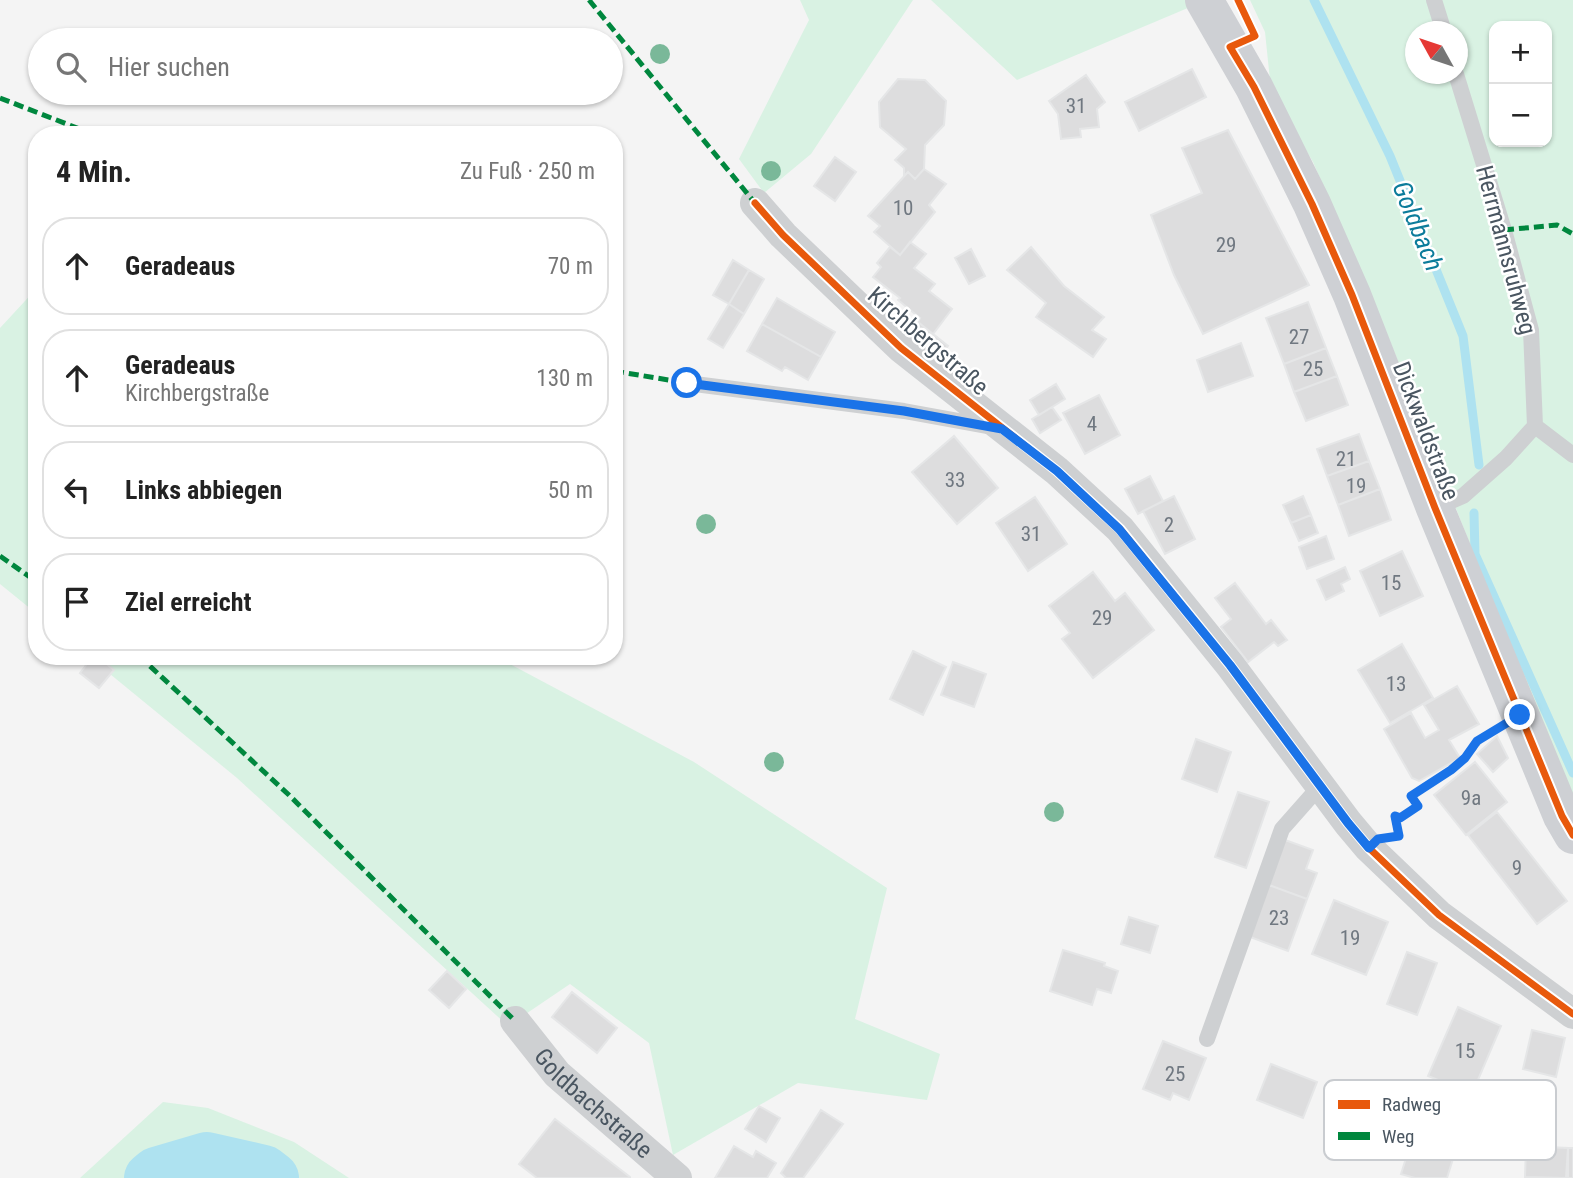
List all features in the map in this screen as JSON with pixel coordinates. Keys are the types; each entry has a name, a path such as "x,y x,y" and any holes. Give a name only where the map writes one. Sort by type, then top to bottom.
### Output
{"street":[{"name":"Dickwaldstraße","path":"1204,0 1254,88 1312,204 1352,295 1520,715 1562,816 1573,835"},
{"name":"Kirchbergstraße","path":"755,203 783,235 901,348 1057,471 1119,529 1230,665 1369,848 1439,915 1573,1014"},
{"name":"Goldbachstraße","path":"515,1021 557,1074 677,1178"}],"lane":[{"path":"1434,0 1441,21"},
{"name":"Herrmannsruhweg","path":"1459,84 1504,230 1531,330 1535,426"},
{"path":"687,383 904,411 1002,429"},
{"path":"1435,508 1462,496 1506,458 1535,426 1573,455"},
{"path":"1207,1039 1282,829 1320,786"}],"path":[{"path":"1369,848 1378,839 1399,836 1395,816 1400,818 1418,806 1411,796 1451,770 1465,758 1477,741 1520,715"}],"green space":[{"path":"800,0 913,0 811,154 764,193 739,159 809,20"},
{"path":"931,0 1192,0 1195,5 1017,80"},
{"path":"1250,0 1573,0 1573,799 1388,336 1313,162 1271,90 1265,32"},
{"path":"28,298 28,607 0,584 0,328"},
{"path":"99,665 512,665 694,762 887,888 855,1019 940,1054 927,1100 798,1083 673,1155 649,1043 570,984 508,1026 237,778"},
{"path":"163,1102 208,1108 294,1142 349,1178 80,1178"}],"building":[{"path":"1192,69 1206,97 1139,131 1125,102"},
{"path":"1086,75 1105,102 1097,109 1099,127 1080,129 1081,137 1061,139 1058,114 1049,101"},
{"path":"898,79 925,80 946,101 944,125 925,145 924,169 915,179 908,172 904,176 904,168 895,160 906,149 880,127 879,102"},
{"path":"1228,130 1309,285 1203,334 1174,275 1151,215 1202,193 1182,148"},
{"path":"835,157 856,172 835,201 814,186"},
{"path":"924,169 946,184 929,205 935,212 900,255 874,232 880,226 868,216 908,172 915,179"},
{"path":"910,242 926,254 914,268 935,284 929,291 952,309 933,334 918,322 920,318 898,300 900,298 873,277 881,267 877,263 890,247 900,255"},
{"path":"1031,247 1064,286 1104,317 1092,330 1106,339 1093,357 1036,317 1046,303 1007,270"},
{"path":"971,249 985,276 969,284 955,258"},
{"path":"733,260 749,270 729,304 713,295"},
{"path":"749,270 764,279 744,314 729,304"},
{"path":"777,298 835,332 821,357 762,324"},
{"path":"1308,302 1326,348 1284,364 1266,318"},
{"path":"729,304 744,314 723,348 708,339"},
{"path":"918,322 948,346 937,359 907,335"},
{"path":"762,324 821,357 808,380 785,367 782,371 747,351"},
{"path":"1241,343 1253,376 1208,392 1197,360"},
{"path":"1326,348 1337,376 1294,392 1284,364"},
{"path":"1337,376 1348,405 1306,421 1294,392"},
{"path":"1056,384 1065,399 1039,415 1030,400"},
{"path":"1099,395 1120,435 1085,454 1063,413"},
{"path":"1052,407 1061,420 1040,433 1032,419"},
{"path":"1359,434 1369,461 1327,476 1317,449"},
{"path":"954,436 998,488 957,524 912,472"},
{"path":"1369,461 1380,489 1338,505 1327,476"},
{"path":"1150,476 1163,501 1138,514 1125,489"},
{"path":"1380,489 1391,520 1349,536 1338,505"},
{"path":"1174,496 1195,539 1165,554 1143,511"},
{"path":"1303,496 1311,515 1291,523 1283,505"},
{"path":"1035,497 1067,544 1028,571 996,523"},
{"path":"1311,515 1318,533 1299,541 1291,523"},
{"path":"1326,536 1334,559 1307,569 1299,547"},
{"path":"1402,551 1423,596 1380,616 1360,571"},
{"path":"1345,567 1350,579 1341,584 1344,591 1326,600 1317,580"},
{"path":"1093,572 1115,601 1125,593 1154,630 1093,678 1062,639 1070,633 1049,606"},
{"path":"1235,583 1266,624 1271,620 1287,640 1278,646 1274,642 1248,662 1221,627 1231,619 1215,598"},
{"path":"1402,644 1433,698 1390,723 1358,670"},
{"path":"913,651 946,667 923,715 890,699"},
{"path":"953,662 986,674 974,707 941,695"},
{"path":"86,665 108,665 114,670 99,688 80,673"},
{"path":"1457,686 1479,724 1449,740 1460,758 1419,781 1412,778 1384,729 1411,713 1425,738 1439,730 1424,705"},
{"path":"1497,736 1508,758 1493,772 1477,754"},
{"path":"1196,739 1231,752 1217,792 1182,779"},
{"path":"1475,762 1507,802 1466,835 1434,795"},
{"path":"1238,792 1269,802 1246,868 1215,857"},
{"path":"1497,812 1567,901 1537,924 1468,835"},
{"path":"1285,840 1313,850 1306,869 1317,873 1307,899 1269,885"},
{"path":"1269,885 1307,899 1288,951 1250,937"},
{"path":"1334,900 1388,922 1366,975 1312,954"},
{"path":"1129,917 1158,926 1150,953 1121,944"},
{"path":"1063,950 1105,963 1104,966 1118,971 1111,993 1097,989 1092,1005 1050,991"},
{"path":"1407,952 1437,963 1417,1015 1387,1004"},
{"path":"447,971 466,989 449,1008 429,990"},
{"path":"572,992 617,1028 597,1053 552,1017"},
{"path":"1458,1007 1501,1026 1478,1080 1438,1080 1428,1076"},
{"path":"1532,1030 1565,1038 1556,1077 1523,1069"},
{"path":"1163,1041 1206,1058 1189,1100 1173,1093 1170,1100 1143,1089"},
{"path":"1271,1064 1317,1082 1303,1118 1257,1100"},
{"path":"759,1106 780,1118 766,1142 745,1129"},
{"path":"821,1110 843,1124 803,1178 786,1178 781,1173"},
{"path":"555,1119 630,1178 537,1178 519,1164"},
{"path":"734,1146 753,1157 756,1151 776,1163 767,1178 715,1178"},
{"path":"1556,1147 1568,1148 1566,1178 1525,1177 1526,1160 1556,1160"},
{"path":"1568,1148 1573,1148 1573,1178 1568,1178"},
{"path":"1405,1160 1453,1160 1447,1178 1415,1178 1401,1174"}],"waterway":[{"name":"Goldbach","path":"1314,0 1390,156 1463,336 1479,465"},
{"name":"Goldbach","path":"1474,513 1475,554 1573,773"},
{"path":"150,1178 156,1173 207,1158 264,1171 273,1178"}],"marked path":[{"path":"589,0 612,28"},
{"path":"623,42 755,203"},
{"path":"0,98 72,126"},
{"path":"1504,230 1557,225 1573,234"},
{"path":"623,372 687,383"},
{"path":"0,556 28,576"},
{"path":"149,665 289,795 515,1021"}],"cycle path":[{"path":"1238,0 1255,36 1230,47 1254,87 1312,204 1352,295 1435,508 1562,816 1573,835"},
{"path":"755,203 783,235 901,348 1057,471 1120,529 1230,665 1369,848 1439,915 1573,1014"}],"route":[{"path":"687,383 904,411 1002,429 1057,471 1119,529 1230,665 1369,848 1378,839 1399,836 1395,816 1400,818 1418,806 1411,796 1451,770 1472,751 1477,741 1520,715"}]}
